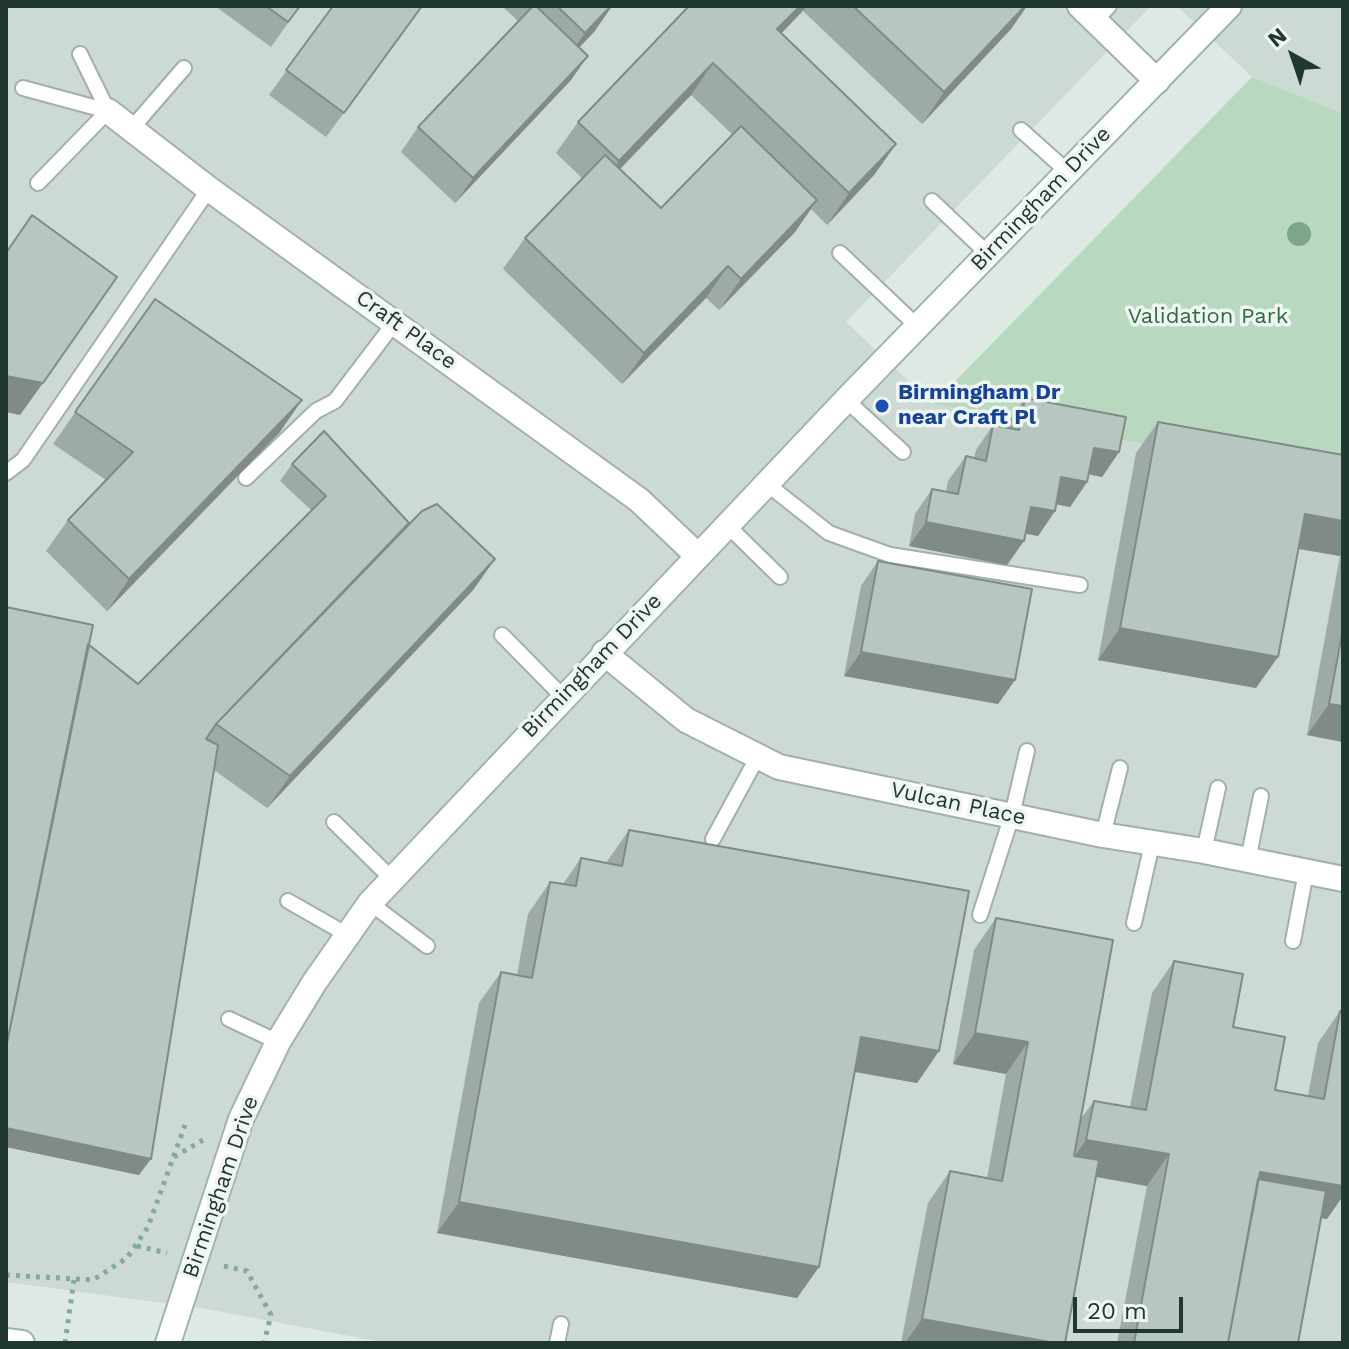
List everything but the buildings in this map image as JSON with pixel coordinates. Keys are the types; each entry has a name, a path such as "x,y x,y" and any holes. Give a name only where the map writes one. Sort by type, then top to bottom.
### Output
{"main road":[{"name":"Birmingham Drive","path":"168,1343 241,1119 278,1042 346,934 370,903 846,400 1229,6"},
{"path":"1095,11 1157,81"},
{"name":"Craft Place","path":"108,111 209,189 639,500 698,556"},
{"name":"Vulcan Place","path":"604,653 686,720 779,767 1103,835 1204,851 1343,879"},
{"path":"6,1341 22,1343"}],"lane":[{"path":"80,54 108,111"},
{"path":"132,128 184,68"},
{"path":"23,88 108,111"},
{"path":"38,183 108,111"},
{"path":"1021,130 1068,172"},
{"path":"6,473 23,460 209,189"},
{"path":"932,201 988,254"},
{"path":"840,253 917,326"},
{"path":"246,478 316,411 335,401 395,322"},
{"path":"846,400 903,452"},
{"path":"767,484 829,533 890,555 1080,585"},
{"path":"727,525 780,577"},
{"path":"502,635 563,697"},
{"path":"980,915 1012,815 1027,751"},
{"path":"713,839 757,758"},
{"path":"1103,835 1120,768"},
{"path":"1204,851 1218,788"},
{"path":"1248,860 1261,796"},
{"path":"334,822 391,878"},
{"path":"1134,923 1152,844"},
{"path":"1293,941 1306,872"},
{"path":"288,901 346,934"},
{"path":"370,903 427,946"},
{"path":"229,1019 278,1042"},
{"path":"557,1343 561,1324"}],"path":[{"path":"6,1275 93,1280 110,1271 137,1246 148,1227 185,1125"},
{"path":"247,1271 271,1315 264,1343"},
{"path":"65,1343 74,1280"}],"shaded area":[{"path":"6,6 1151,6 846,322 933,404 1343,482 1343,1343 387,1343 201,1308 6,1282"},
{"path":"1177,6 1343,6 1343,113 1252,77"}],"green space":[{"name":"Validation Park","path":"1252,77 1343,113 1343,482 933,404"}],"place":[{"name":"Birmingham Dr near Craft Pl","path":"882,406"}]}
